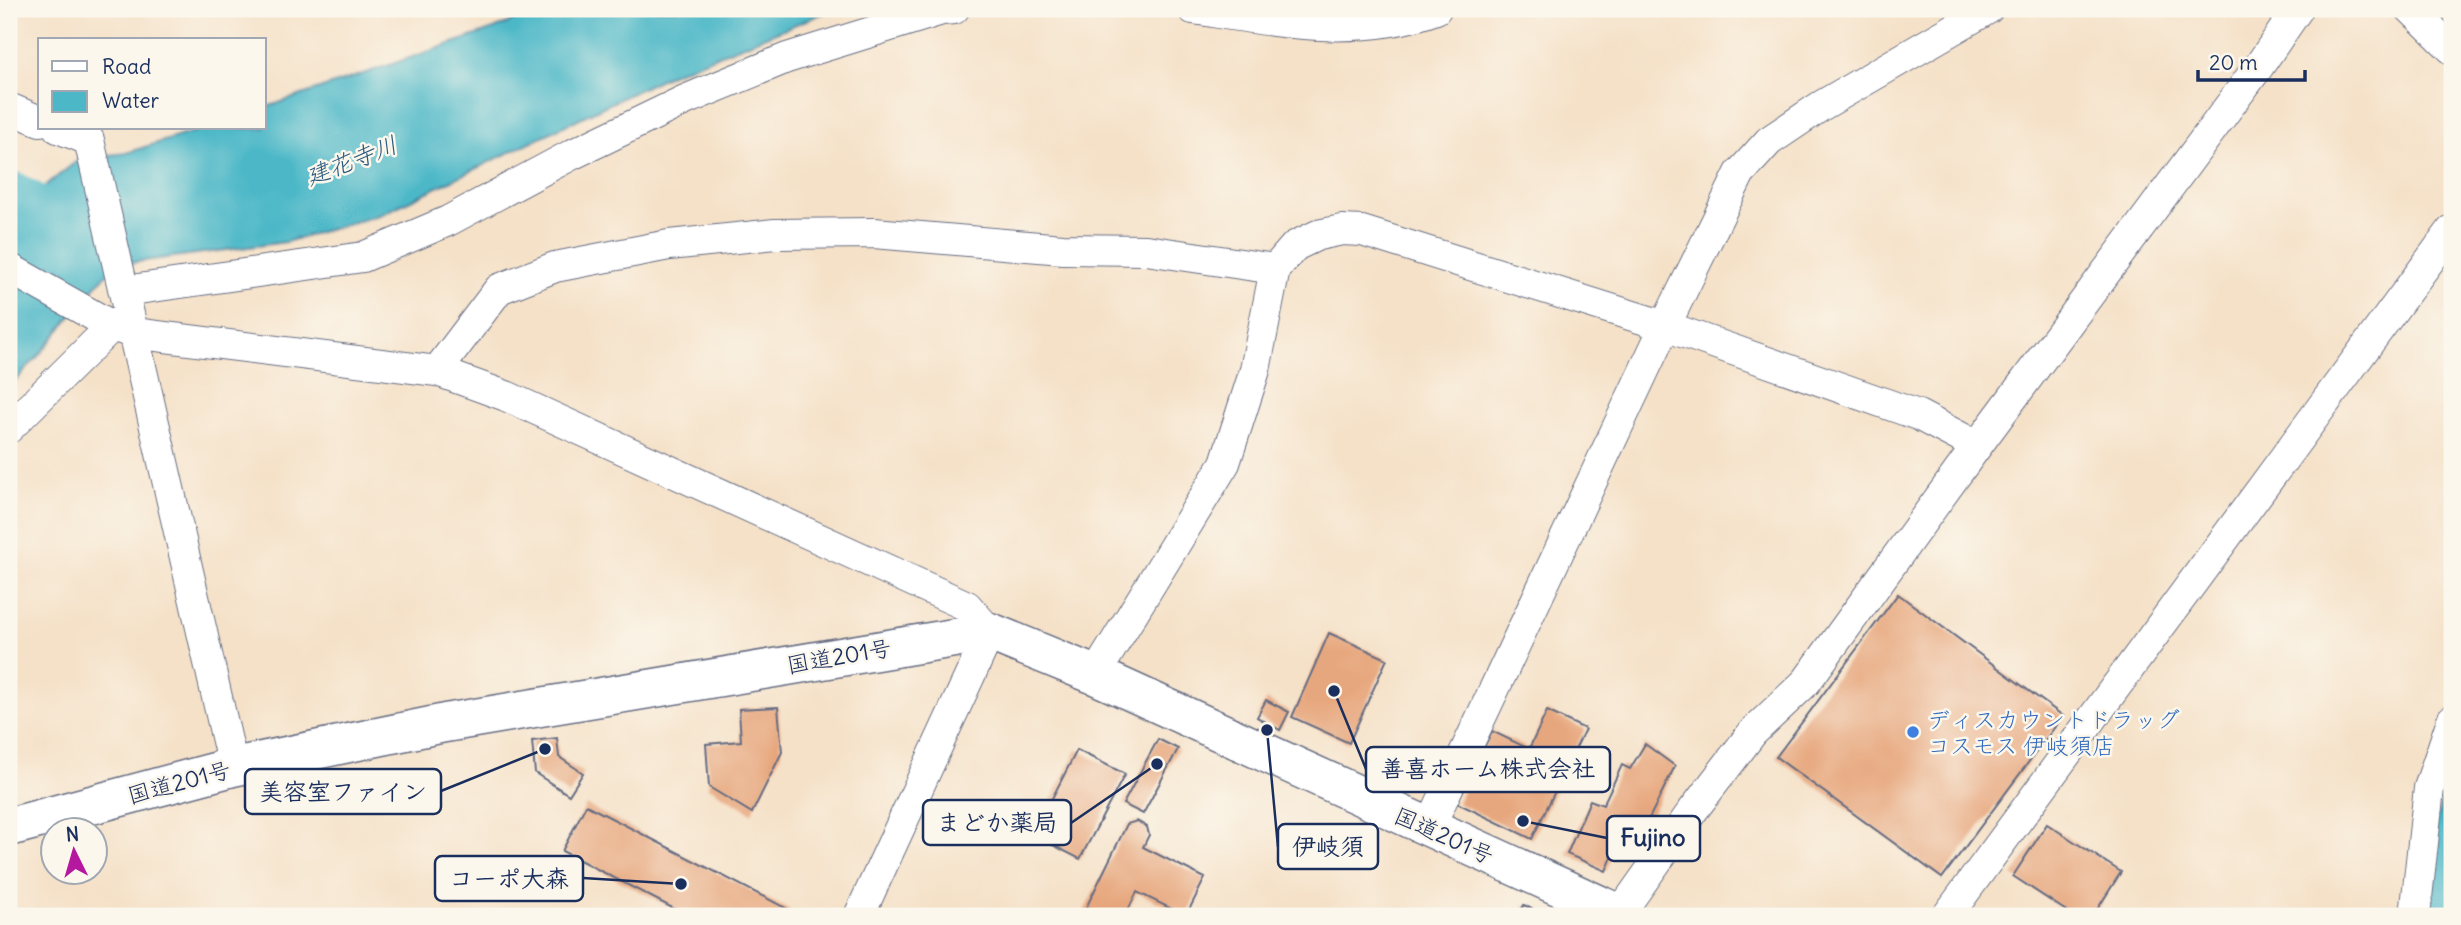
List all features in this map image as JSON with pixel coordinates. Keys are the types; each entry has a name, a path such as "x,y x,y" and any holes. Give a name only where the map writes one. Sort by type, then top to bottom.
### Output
{"highway":[{"name":"国道201号","path":"9,827 233,767 445,723 990,632 1095,675 1621,916"}],"street":[{"path":"122,285 363,257 447,221 571,155 685,100 787,58 942,10 954,9"},
{"path":"1192,9 1293,24 1346,27 1408,19 1436,9"},
{"path":"1429,828 1665,326 1740,173 1769,141 1867,79 1987,9"},
{"path":"1621,916 1691,813 1753,733 1806,682 2298,9"},
{"path":"2411,9 2452,49"},
{"path":"9,108 38,120"},
{"path":"63,130 89,140 122,285 115,326 233,767"},
{"path":"1095,675 1225,463 1255,370 1275,270 1295,246 1318,235 1342,230 1362,231 1665,326 1918,415 1976,446"},
{"path":"1947,916 2452,230"},
{"path":"437,371 499,289 555,267 670,245 775,234 874,233 1063,249 1146,250 1275,270"},
{"path":"9,268 115,326 437,371 506,396 967,606 990,632 859,916"},
{"path":"9,428 115,326"},
{"path":"2415,916 2429,788 2452,720"}],"water":[{"name":"建花寺川","path":"541,9 834,9 671,74 382,214 286,242 136,262 109,272 9,388 9,214 81,158 126,153 199,130 266,130 266,107 494,29"},
{"path":"2452,756 2452,916 2425,916 2430,849"}],"building":[{"path":"1898,594 2063,716 1942,878 1776,757"},
{"path":"1329,633 1387,659 1349,743 1292,717"},
{"path":"1266,700 1289,712 1280,730 1257,717"},
{"path":"778,707 782,752 752,813 709,787 706,744 741,741 739,709"},
{"path":"1547,711 1585,729 1532,839 1457,803 1492,731 1529,749"},
{"path":"557,738 559,757 583,773 569,795 535,773 532,741"},
{"path":"1158,739 1178,749 1143,814 1123,804"},
{"path":"1645,744 1675,766 1640,837 1624,830 1606,871 1567,854 1590,800 1603,805 1622,765 1630,769"},
{"path":"1077,750 1125,774 1080,859 1033,835"},
{"path":"586,805 801,916 688,916 562,851"},
{"path":"1137,821 1147,827 1149,835 1143,847 1205,878 1186,916 1137,892 1125,916 1082,916 1127,824"},
{"path":"2047,824 2121,872 2093,916 2074,916 2013,876"},
{"path":"1524,905 1545,916 1518,916"}],"waterway":[{"path":"9,203 55,229"}],"place":[{"name":"善喜ホーム株式会社","path":"1334,691"},
{"name":"伊岐須","path":"1267,730"},
{"name":"ディスカウントドラッグ コスモス 伊岐須店","path":"1913,732"},
{"name":"美容室ファイン","path":"545,749"},
{"name":"まどか薬局","path":"1157,764"},
{"name":"Fujino","path":"1523,821"},
{"name":"コーポ大森","path":"681,884"}]}
